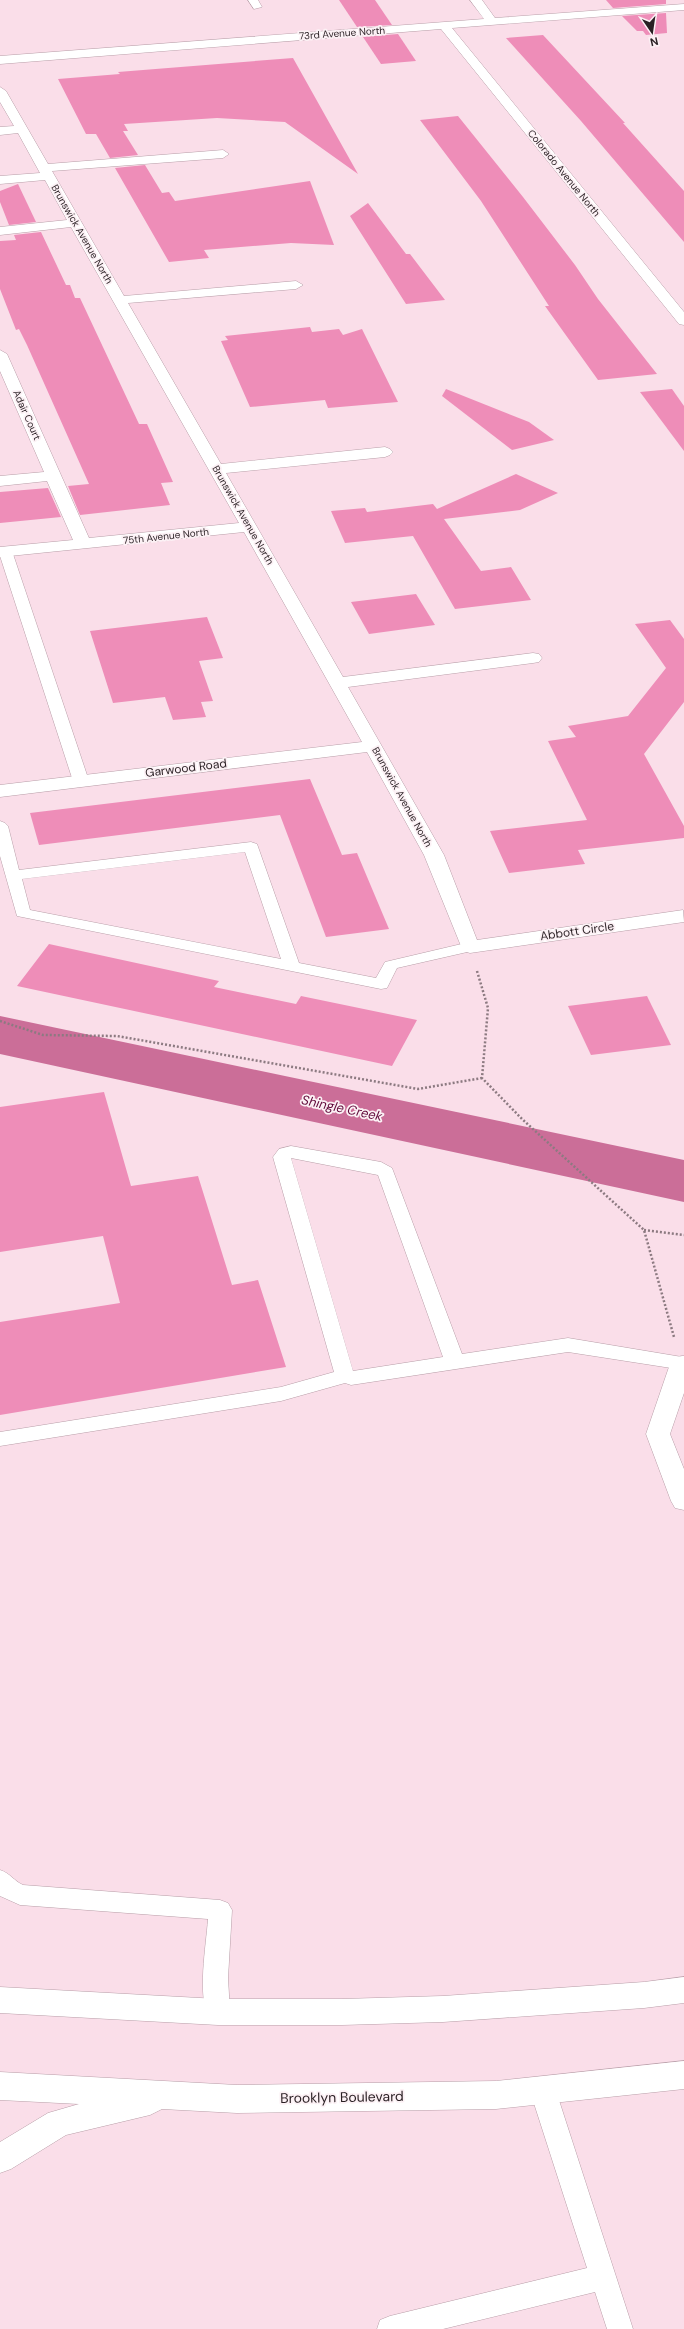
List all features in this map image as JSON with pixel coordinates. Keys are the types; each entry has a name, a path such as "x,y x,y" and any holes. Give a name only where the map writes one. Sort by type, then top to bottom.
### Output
{"street":[{"path":"476,0 492,22"},
{"name":"73rd Avenue North","path":"0,60 684,7"},
{"name":"Colorado Avenue North","path":"443,25 684,321"},
{"name":"Brunswick Avenue North","path":"0,91 250,527 434,855 470,947"},
{"path":"0,131 22,129"},
{"path":"0,180 46,172 223,154"},
{"path":"0,231 76,224"},
{"path":"120,300 296,285"},
{"name":"Adair Court","path":"1,360 53,476"},
{"path":"217,469 385,452"},
{"path":"0,481 53,476 83,544"},
{"name":"75th Avenue North","path":"3,552 250,527"},
{"path":"337,683 533,658"},
{"name":"Garwood Road","path":"0,791 373,746"},
{"name":"Abbott Circle","path":"470,947 683,916"},
{"path":"682,1364 658,1434 684,1501"},
{"path":"0,2000 218,2012 342,2012 443,2009 644,1995 684,1990"},
{"name":"Brooklyn Boulevard","path":"0,2086 237,2099 496,2095 684,2075"},
{"path":"0,2159 59,2123 173,2095"}],"lane":[{"path":"3,552 81,781"},
{"path":"0,826 24,913 380,984 391,965 470,947"},
{"path":"13,875 251,847 292,966"},
{"path":"345,1376 282,1157 285,1153 291,1152 381,1168 386,1172 455,1362"},
{"path":"0,1439 281,1394 345,1376 351,1378 568,1345 682,1364"},
{"path":"0,1880 6,1888 20,1895 220,1910 216,1978 218,2012"},
{"path":"542,2091 620,2329"},
{"path":"390,2329 603,2277"}],"path":[{"path":"470,947 488,1008 482,1078 522,1120 610,1201 644,1230 684,1235"},
{"path":"0,1021 43,1035 117,1036 418,1089 482,1078"},
{"path":"644,1230 682,1364"}],"building":[{"path":"339,0 375,0 392,25 357,27"},
{"path":"606,0 666,0 666,4 613,8"},
{"path":"666,13 667,33 646,35 643,31 637,31 622,16"},
{"path":"398,34 416,61 381,64 363,37"},
{"path":"543,35 625,123 623,123 684,191 684,242 581,121 506,38"},
{"path":"293,58 358,174 285,122 217,118 124,124 128,131 123,131 138,155 110,158 96,134 86,134 58,79 120,74 118,72"},
{"path":"458,116 523,197 575,265 598,299 657,374 598,380 545,306 549,306 481,201 420,120"},
{"path":"145,165 162,193 169,192 175,201 310,181 334,245 291,243 204,250 209,258 169,262 115,168"},
{"path":"18,184 36,222 9,225 0,202 0,191"},
{"path":"368,203 406,254 410,254 445,300 406,304 350,216"},
{"path":"41,232 66,285 70,285 75,298 80,298 139,424 147,424 173,482 161,483 170,505 80,515 68,486 89,484 27,345 19,329 16,330 0,289 0,241 16,240 14,235"},
{"path":"310,327 312,332 339,329 343,335 362,329 398,402 328,408 325,400 250,407 221,341 228,340 225,336"},
{"path":"446,389 529,422 554,440 512,450 442,396"},
{"path":"672,389 684,406 684,451 640,392"},
{"path":"516,474 558,493 520,510 444,519 481,571 511,567 531,600 455,609 413,536 345,543 331,511 365,508 367,512 433,504 437,509"},
{"path":"48,488 61,517 0,523 0,492"},
{"path":"416,594 435,625 369,634 351,602"},
{"path":"207,617 223,658 199,661 213,701 201,702 206,717 173,720 165,697 113,703 90,631"},
{"path":"670,620 684,639 684,702 644,754 684,826 684,838 578,850 585,864 509,873 490,831 587,820 548,741 576,737 568,726 628,716 666,668 635,624"},
{"path":"310,779 342,855 357,853 389,929 326,937 280,815 39,845 30,813"},
{"path":"49,944 219,981 214,987 296,1004 301,996 417,1020 392,1066 17,986"},
{"path":"647,996 671,1045 591,1055 568,1006"},
{"path":"104,1092 131,1186 198,1176 232,1285 258,1280 286,1367 0,1415 0,1322 120,1303 103,1236 0,1252 0,1107"}],"waterway":[{"name":"Shingle Creek","path":"0,1035 684,1181"}]}
